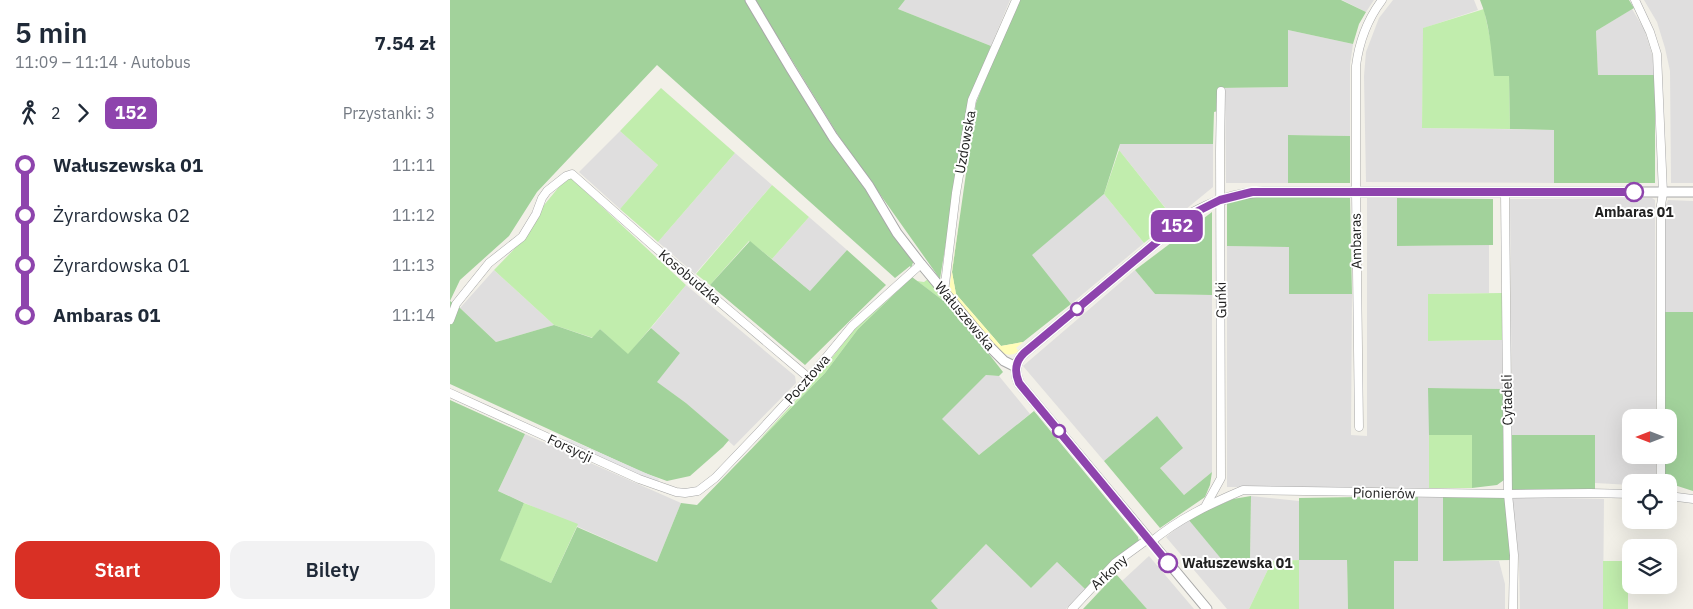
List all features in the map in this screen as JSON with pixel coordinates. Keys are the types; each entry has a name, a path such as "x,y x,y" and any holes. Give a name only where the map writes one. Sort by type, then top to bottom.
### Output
{"street":[{"name":"Wałuszewska","path":"750,0 791,69 834,137 869,186 897,233 997,354 1008,364 1016,367"},
{"name":"Uzdowska","path":"944,292 956,193 972,100 1016,0"},
{"name":"Ambaras","path":"1359,427 1355,79 1357,53 1367,25 1382,0"},
{"path":"1634,0 1650,32 1657,54 1663,193 1661,205 1661,409"},
{"name":"Guńki","path":"1206,505 1221,478 1221,90"},
{"name":"Kosobudzka","path":"450,320 456,304 489,263 522,237 547,192 566,176 572,174 657,250 809,378"},
{"path":"1207,609 1019,383 1016,367 1024,353 1188,216 1220,200 1252,192 1693,192"},
{"name":"Cytadeli","path":"1505,192 1508,494 1514,555 1513,609"},
{"name":"Pocztowa","path":"693,492 704,487 715,478 809,378 852,326 921,264"},
{"name":"Forsycji","path":"450,393 639,480 676,492 693,492"},
{"name":"Pionierów","path":"1150,541 1206,505 1243,490 1622,494"},
{"path":"1677,497 1693,499"},
{"name":"Arkony","path":"1072,609 1115,563 1150,541"}],"shaded area":[{"path":"905,0 1010,0 991,46 898,9"},
{"path":"1342,0 1374,0 1366,12"},
{"path":"1393,0 1474,0 1478,10 1424,28 1422,128 1554,130 1554,183 1366,182 1364,76 1366,52 1379,18"},
{"path":"1644,0 1693,0 1693,183 1671,183 1670,71 1657,22"},
{"path":"1632,9 1644,29 1652,54 1655,75 1598,76 1596,31"},
{"path":"1288,30 1353,44 1350,65 1350,136 1288,135 1288,183 1226,183 1225,88 1288,87"},
{"path":"620,131 658,165 620,209 579,172"},
{"path":"1120,143 1213,144 1213,187 1180,214 1178,212 1172,216 1119,150"},
{"path":"735,153 772,185 695,274 658,242"},
{"path":"1104,194 1144,243 1071,304 1031,255"},
{"path":"1367,198 1397,198 1397,246 1489,245 1489,293 1428,294 1428,341 1502,340 1503,389 1429,388 1429,488 1227,487 1227,246 1289,247 1289,294 1352,294 1351,435 1367,436"},
{"path":"1652,198 1655,200 1656,409 1622,409 1622,464 1656,464 1656,474 1622,474 1622,484 1595,483 1594,435 1512,435 1510,199"},
{"path":"1668,200 1693,201 1693,312 1663,312 1664,208"},
{"path":"809,217 847,250 810,291 772,259"},
{"path":"494,270 554,325 496,342 460,308"},
{"path":"1135,270 1155,294 1212,295 1212,472 1184,495 1160,468 1157,416 1104,461 1023,366"},
{"path":"686,285 795,376 796,383 734,446 686,403 656,382 680,353 651,328"},
{"path":"986,375 999,376 1030,414 979,455 941,419"},
{"path":"525,434 681,503 657,562 498,491"},
{"path":"556,439 571,440 659,479 658,484"},
{"path":"1251,496 1299,501 1299,560 1272,561 1249,609 1227,609 1166,537 1188,519 1250,561"},
{"path":"1418,496 1443,497 1443,561 1499,561 1505,584 1505,609 1394,609 1394,560 1418,561"},
{"path":"1512,497 1604,499 1603,609 1520,609 1519,561"},
{"path":"986,544 1031,588 1057,562 1085,589 1066,609 938,609 930,602"},
{"path":"1149,556 1194,609 1147,609 1122,581"},
{"path":"1299,560 1347,560 1348,609 1299,609"}],"green space":[{"path":"450,0 746,0 853,170 914,260 911,268 910,266 895,278 657,65 537,192 509,236 460,280 450,301"},
{"path":"755,0 905,0 898,9 991,46 969,102 940,279 838,135"},
{"path":"1020,0 1341,0 1366,12 1359,24 1353,44 1288,30 1288,87 1218,88 1218,111 1214,112 1213,144 1120,144 1104,194 1032,255 1071,304 1023,342 1001,346 956,294 952,272 976,103"},
{"path":"1480,0 1629,0 1634,8 1596,31 1598,75 1655,75 1655,183 1554,183 1554,130 1510,129 1509,76 1494,76 1488,28"},
{"path":"1484,9 1490,38 1509,76 1510,129 1422,128 1423,28"},
{"path":"661,88 735,153 658,242 620,209 658,165 620,131"},
{"path":"1288,135 1350,136 1350,183 1288,183"},
{"path":"1119,150 1174,219 1144,243 1104,194"},
{"path":"571,178 686,285 628,355 600,329 593,338 554,325 494,270 525,238 540,210 563,182"},
{"path":"772,185 809,217 772,259 749,241 710,285 696,274"},
{"path":"1248,197 1350,198 1352,294 1289,294 1289,247 1227,246 1227,202"},
{"path":"1397,198 1493,199 1493,245 1397,246"},
{"path":"1212,212 1212,295 1155,294 1135,270"},
{"path":"750,241 810,291 847,250 886,285 805,365 710,285"},
{"path":"912,277 858,329 825,373 751,449 811,384 857,326"},
{"path":"912,277 953,308 1003,372 999,376 986,375 942,419 979,455 1034,411 1138,537 1139,541 1085,589 1057,562 1031,588 986,544 931,601 938,609 450,609 450,400 525,434 498,491 524,503 500,560 551,583 577,527 657,562 681,503 697,505 825,373 858,329"},
{"path":"928,279 953,308 917,281 924,282"},
{"path":"1502,293 1502,340 1428,341 1428,294"},
{"path":"450,301 496,342 554,325 592,338 600,329 628,354 651,328 680,353 657,382 686,403 729,440 690,476 667,481 642,472 450,384"},
{"path":"1663,312 1693,312 1693,491 1677,486 1677,474 1665,474 1664,464 1678,464 1678,409 1664,409"},
{"path":"1428,388 1503,389 1504,480 1497,485 1472,488 1472,435 1429,435"},
{"path":"1157,416 1183,448 1160,468 1184,495 1212,472 1210,485 1205,497 1160,528 1104,461"},
{"path":"1472,434 1472,488 1429,488 1429,435"},
{"path":"1512,435 1595,435 1595,490 1512,490"},
{"path":"1251,496 1250,561 1223,561 1188,519 1233,499"},
{"path":"1418,496 1418,561 1394,561 1394,609 1348,609 1347,560 1299,560 1299,498"},
{"path":"1443,497 1505,498 1511,542 1511,560 1443,561"},
{"path":"524,503 578,524 551,583 499,560"},
{"path":"1299,560 1299,609 1249,609 1272,561"},
{"path":"1603,561 1622,561 1622,594 1628,594 1628,609 1603,609"},
{"path":"1116,574 1147,609 1083,609"}],"sand":[{"path":"962,199 952,272 956,294 1001,346 1023,342 1016,348 1019,351 1011,355 997,350 949,291"}],"bus line":[{"name":"152","path":"1168,563 1019,383 1016,367 1024,353 1188,216 1207,205 1230,196 1252,192 1634,192"}],"place":[{"name":"Ambaras 01","path":"1634,192"},
{"name":"Wałuszewska 01","path":"1168,563"}]}
